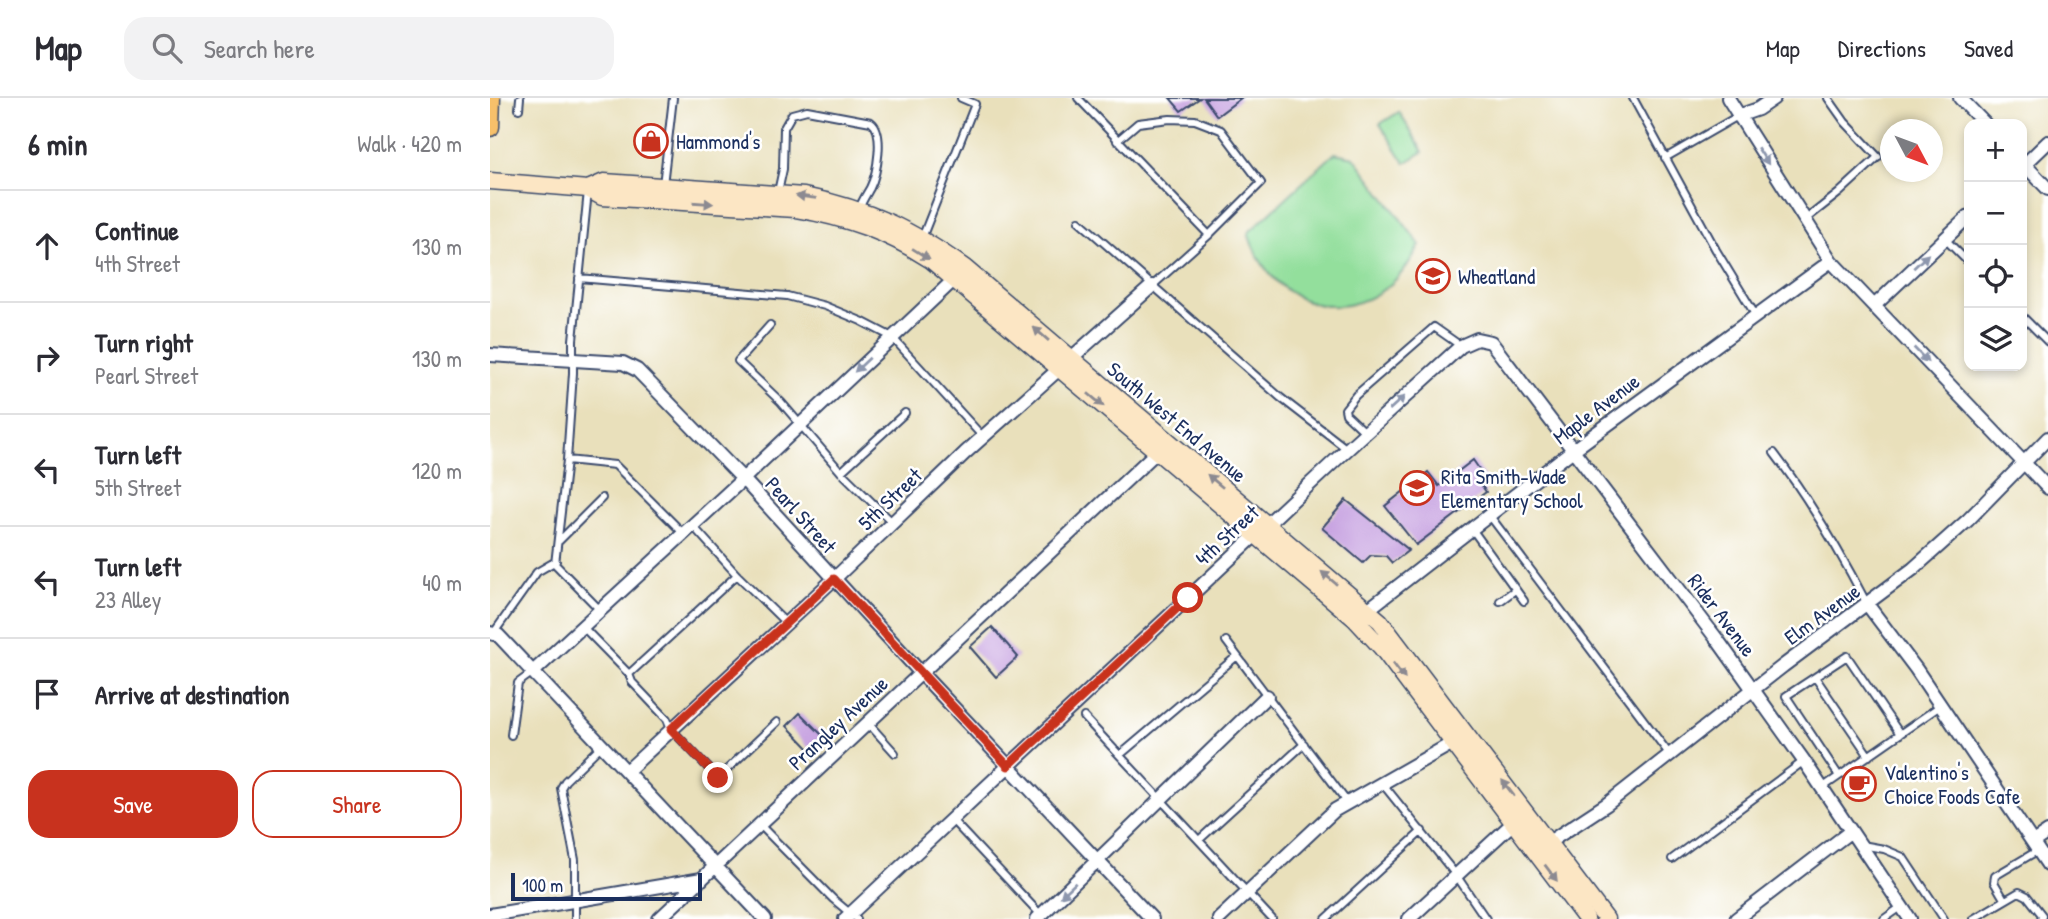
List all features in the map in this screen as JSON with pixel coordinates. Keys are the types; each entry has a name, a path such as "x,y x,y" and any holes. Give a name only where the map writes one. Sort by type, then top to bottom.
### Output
{"main road":[{"path":"490,127 491,98"},
{"name":"South West End Avenue","path":"490,181 588,189 604,182 662,193 776,201 879,231 959,274"},
{"name":"South West End Avenue","path":"776,201 804,196 858,209 922,238 959,274 1162,447 1361,614 1393,636 1549,842 1602,917"},
{"name":"South West End Avenue","path":"1361,614 1381,647 1586,919"}],"street":[{"path":"1728,98 1831,261 2048,488"},
{"path":"1738,116 1774,98"},
{"path":"1960,98 1980,119"},
{"path":"2027,160 2048,142"},
{"path":"2027,168 2048,189"},
{"path":"1874,306 1964,221"},
{"name":"Maple Avenue","path":"1361,614 1573,450 1831,261"},
{"path":"533,672 743,479 959,274"},
{"name":"5th Street","path":"627,771 983,437 1152,286"},
{"name":"Rider Avenue","path":"1461,346 1477,339 1491,342 1754,690 1910,919"},
{"name":"4th Street","path":"851,917 1008,766 1461,346"},
{"name":"Pearl Street","path":"490,355 623,363 637,370 743,479 1152,919"},
{"name":"Elm Avenue","path":"1535,852 1607,804 1913,569 1968,520 2048,438"},
{"name":"Prangley Avenue","path":"659,919 1162,447"},
{"path":"1867,604 1893,637 2048,865"},
{"path":"492,634 498,635 765,919"},
{"path":"1041,918 1267,696"},
{"path":"1219,919 1347,802 1467,734"},
{"path":"1409,919 1513,823"},
{"path":"1736,919 1851,831"},
{"path":"2036,846 2048,832"},
{"path":"490,915 702,879"}],"lane":[{"path":"519,109 520,98"},
{"path":"662,193 673,98"},
{"path":"922,238 975,104 961,98"},
{"path":"1078,98 1209,235"},
{"path":"1633,98 1716,250 1756,316"},
{"path":"1804,220 1839,193 1878,157 1845,122 1828,98"},
{"path":"776,201 782,169 784,128 792,114 807,110 876,125 876,166 869,190 858,209"},
{"path":"1665,158 1738,116"},
{"path":"1117,141 1138,123 1170,119 1195,120 1221,130 1261,183 1152,286"},
{"path":"588,189 572,360 567,460 555,564 599,609"},
{"path":"1079,221 1281,398 1347,449"},
{"path":"1945,239 1964,258"},
{"path":"579,278 713,288 802,299 861,321 892,337 983,437"},
{"path":"2027,321 2048,342"},
{"path":"770,325 737,360 892,523"},
{"path":"1366,432 1346,414 1345,409 1356,395 1434,327 1461,346"},
{"path":"841,472 905,414"},
{"path":"1774,453 1803,491 1829,533 1867,604"},
{"path":"567,460 615,465 688,529 786,623"},
{"path":"558,541 602,498"},
{"path":"1488,514 1670,755"},
{"path":"1471,527 1524,601"},
{"path":"492,634 537,572 556,561"},
{"path":"629,674 737,575"},
{"path":"1500,601 1515,590"},
{"path":"582,626 629,674 632,682 667,719 671,729 718,778 777,722"},
{"path":"1226,641 1347,802"},
{"path":"1120,755 1166,719 1237,656"},
{"path":"1839,776 1786,696 1847,656 1900,734"},
{"path":"511,735 518,683 533,672"},
{"path":"1815,677 1869,756"},
{"path":"1822,788 1940,706"},
{"path":"1084,717 1272,919"},
{"path":"867,722 895,753"},
{"path":"1199,840 1304,744"},
{"path":"575,919 575,860 561,788 602,745"},
{"path":"1672,859 1804,761"},
{"path":"1382,783 1422,831 1486,919"},
{"path":"952,820 1041,918"},
{"path":"759,824 851,917"},
{"path":"1326,919 1422,831"},
{"path":"1860,845 1884,849 1903,857 1944,919"},
{"path":"2004,899 1994,882 1996,876 2036,846"},
{"path":"1973,919 2019,892 2027,896 2042,915 2041,919"},
{"path":"1884,919 1901,907"}],"green space":[{"path":"1399,112 1423,152 1405,163 1380,124"},
{"path":"1335,153 1354,157 1420,245 1391,284 1369,298 1347,305 1326,306 1287,290 1271,275 1258,256 1248,233"}],"building":[{"path":"1170,98 1200,98 1181,111"},
{"path":"1204,98 1241,98 1217,116"},
{"path":"1473,460 1486,479 1480,483 1486,492 1416,545 1385,506 1428,472 1439,486"},
{"path":"1346,500 1409,550 1392,563 1386,556 1371,555 1363,563 1322,528"},
{"path":"992,627 1018,657 996,677 970,647"},
{"path":"800,713 826,739 812,752 787,726"}],"place":[{"name":"Hammond's","path":"651,141"},
{"name":"Wheatland","path":"1433,276"},
{"name":"Rita Smith-Wade Elementary School","path":"1417,488"},
{"name":"Valentino's Choice Foods Cafe","path":"1859,784"}],"route":[{"path":"718,778 671,729 834,579 1008,766 1188,598"}]}
